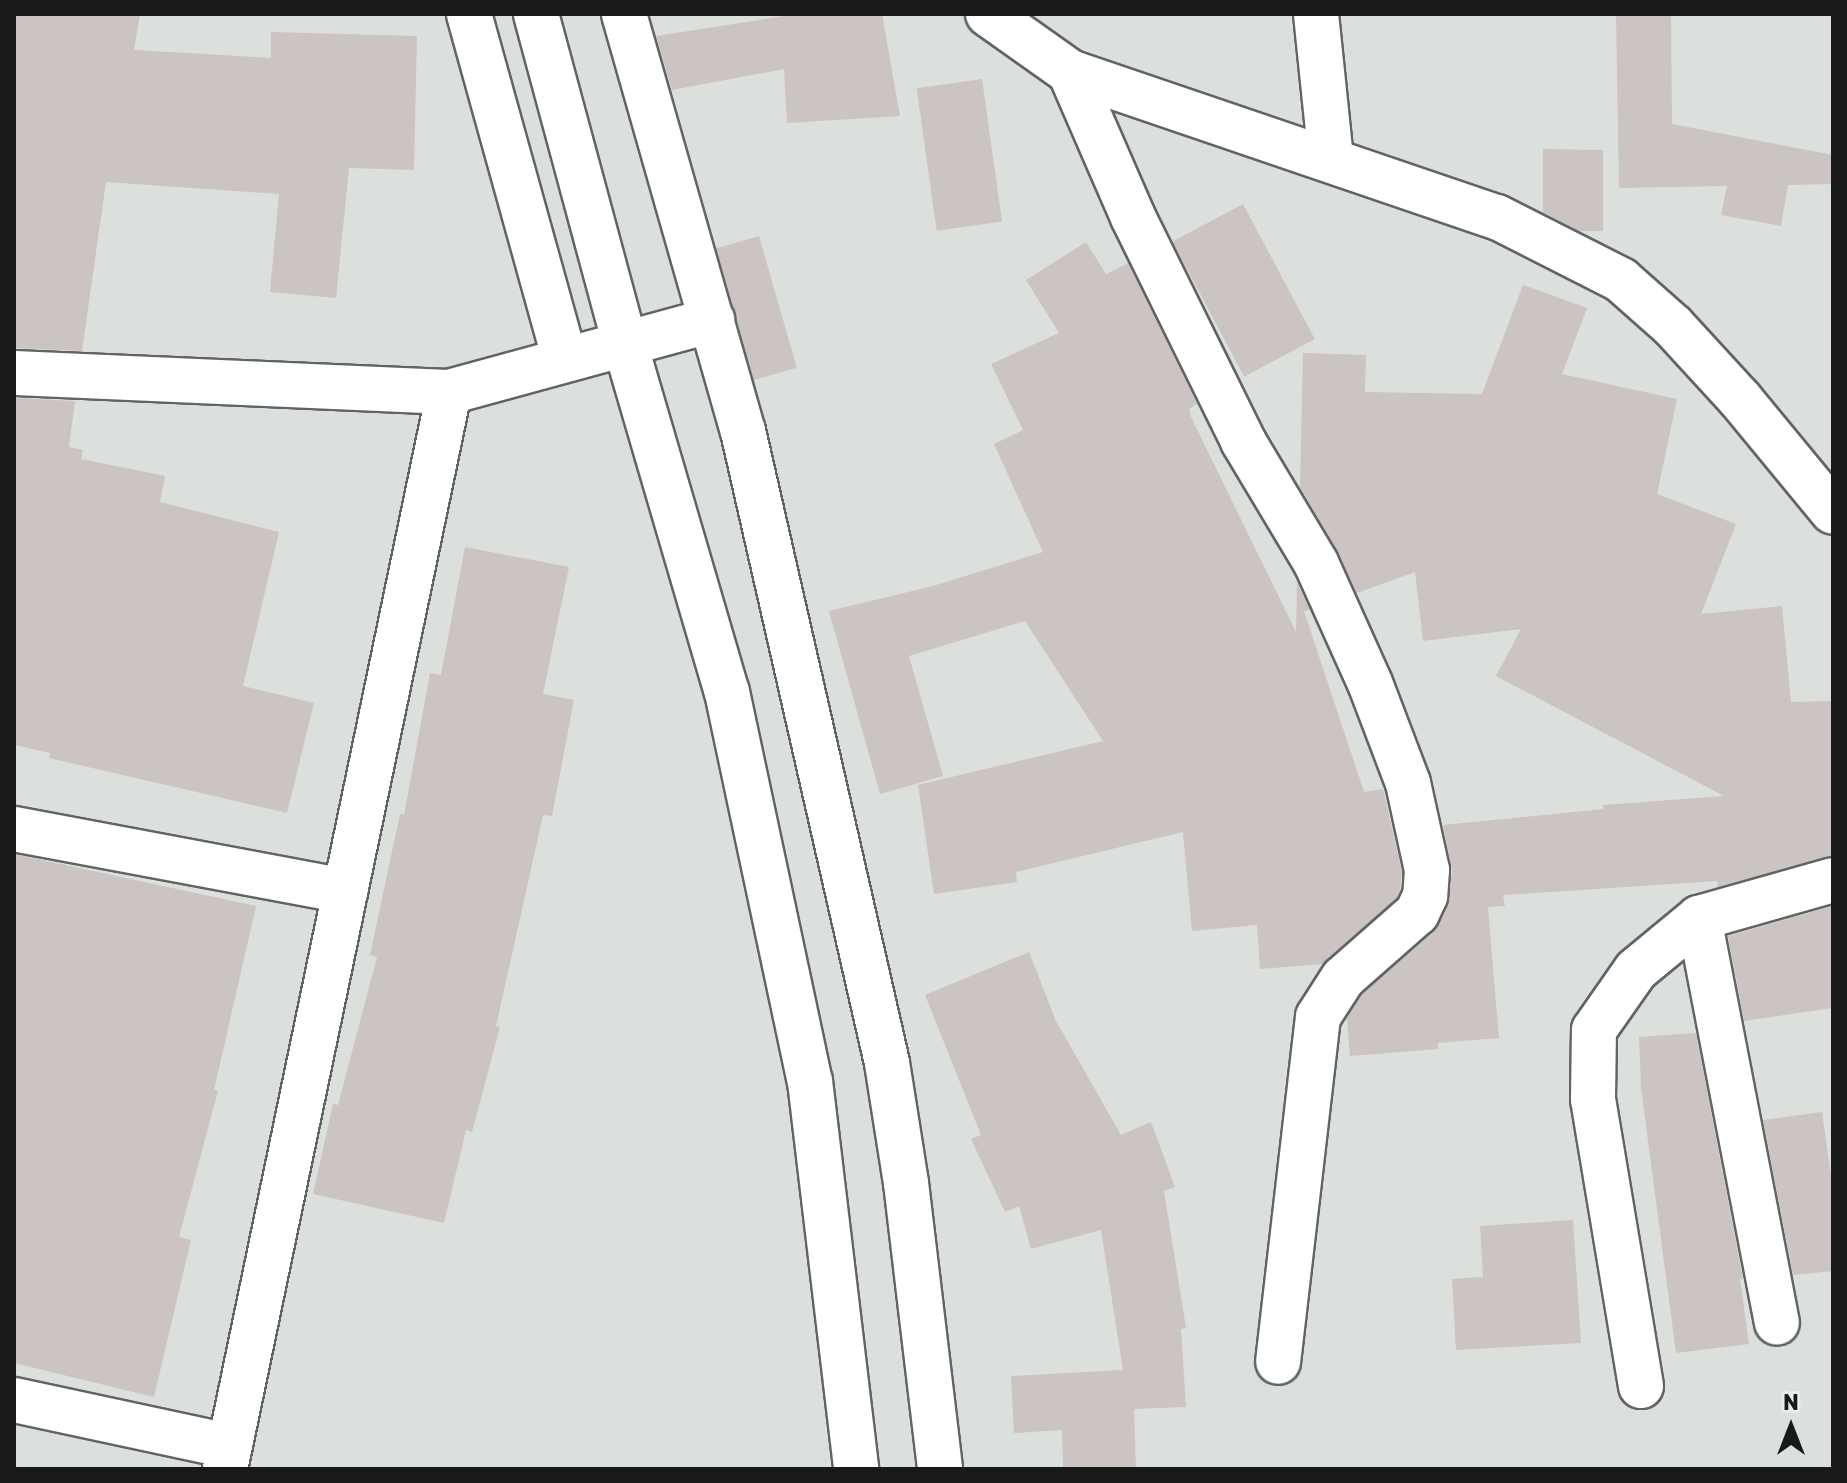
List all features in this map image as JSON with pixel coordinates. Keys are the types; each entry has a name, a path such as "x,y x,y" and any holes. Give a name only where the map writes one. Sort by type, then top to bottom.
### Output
{"street":[{"path":"469,14 565,359"},
{"path":"536,14 625,344 727,692 807,1065 856,1469"},
{"path":"624,14 743,431 887,1063 906,1183 940,1469"},
{"path":"988,14 1070,72 1331,158 1497,217 1621,280 1673,326 1740,399 1833,512"},
{"path":"1316,14 1331,158"},
{"path":"1070,72 1133,217 1243,441 1316,563 1352,643 1408,783 1427,870 1425,896 1417,913 1343,978 1318,1017 1278,1362"},
{"path":"14,373 449,392 712,320"},
{"path":"14,1400 227,1458 449,392"},
{"path":"14,829 345,891"},
{"path":"1641,1386 1593,1099 1594,1030 1636,970 1699,918 1833,880"},
{"path":"1699,918 1777,1323"}],"building":[{"path":"14,14 140,14 134,50 271,58 271,32 417,36 414,170 349,168 336,298 270,292 279,194 106,182 82,351 14,348"},
{"path":"797,14 882,14 900,116 787,123 784,69 672,90 656,36"},
{"path":"1616,14 1671,14 1672,124 1833,155 1833,184 1788,185 1781,226 1721,215 1727,186 1619,188"},
{"path":"982,79 1002,222 937,231 917,88"},
{"path":"1543,149 1603,150 1603,231 1579,231 1543,212"},
{"path":"1243,204 1315,339 1244,377 1172,242"},
{"path":"759,236 797,368 754,380 716,248"},
{"path":"1086,242 1106,274 1128,263 1197,404 1189,409 1191,417 1296,632 1297,583 1310,610 1304,611 1364,792 1383,789 1402,872 1400,890 1397,898 1322,964 1260,969 1257,925 1192,931 1183,832 1016,872 1017,882 934,894 918,785 1103,741 1025,621 909,656 943,776 880,794 829,611 933,586 1043,552 994,444 1023,430 991,364 1059,333 1026,280"},
{"path":"1523,285 1587,308 1562,374 1677,399 1657,494 1736,524 1701,614 1782,606 1791,702 1833,701 1833,856 1718,887 1717,881 1503,895 1505,906 1488,907 1499,1038 1438,1043 1438,1049 1350,1056 1347,1018 1362,994 1434,932 1448,907 1452,871 1443,825 1604,809 1603,805 1724,796 1496,676 1521,629 1423,641 1415,572 1357,593 1337,550 1300,487 1303,353 1366,355 1365,392 1482,394"},
{"path":"14,398 75,401 69,447 83,450 81,459 165,476 160,502 279,532 243,686 314,703 287,813 49,758 50,753 14,745"},
{"path":"465,547 569,567 543,694 574,700 552,816 543,815 496,1026 500,1027 472,1132 466,1130 444,1223 313,1194 333,1104 338,1105 377,957 370,955 400,814 404,815 430,673 441,675"},
{"path":"14,854 256,906 214,1090 218,1091 179,1237 191,1240 154,1397 14,1363"},
{"path":"1833,906 1833,1008 1744,1021 1728,936"},
{"path":"1029,952 1056,1021 1121,1135 1151,1122 1175,1187 1164,1191 1186,1328 1181,1329 1186,1407 1134,1409 1136,1469 1063,1469 1062,1430 1014,1433 1011,1376 1123,1370 1101,1230 1031,1249 1019,1206 1005,1212 971,1139 981,1135 925,995"},
{"path":"1696,1033 1743,1279 1740,1279 1749,1344 1676,1353 1641,1088 1639,1037"},
{"path":"1822,1112 1833,1190 1833,1271 1793,1275 1763,1120"},
{"path":"1573,1220 1581,1343 1456,1350 1452,1279 1483,1277 1480,1226"}]}
